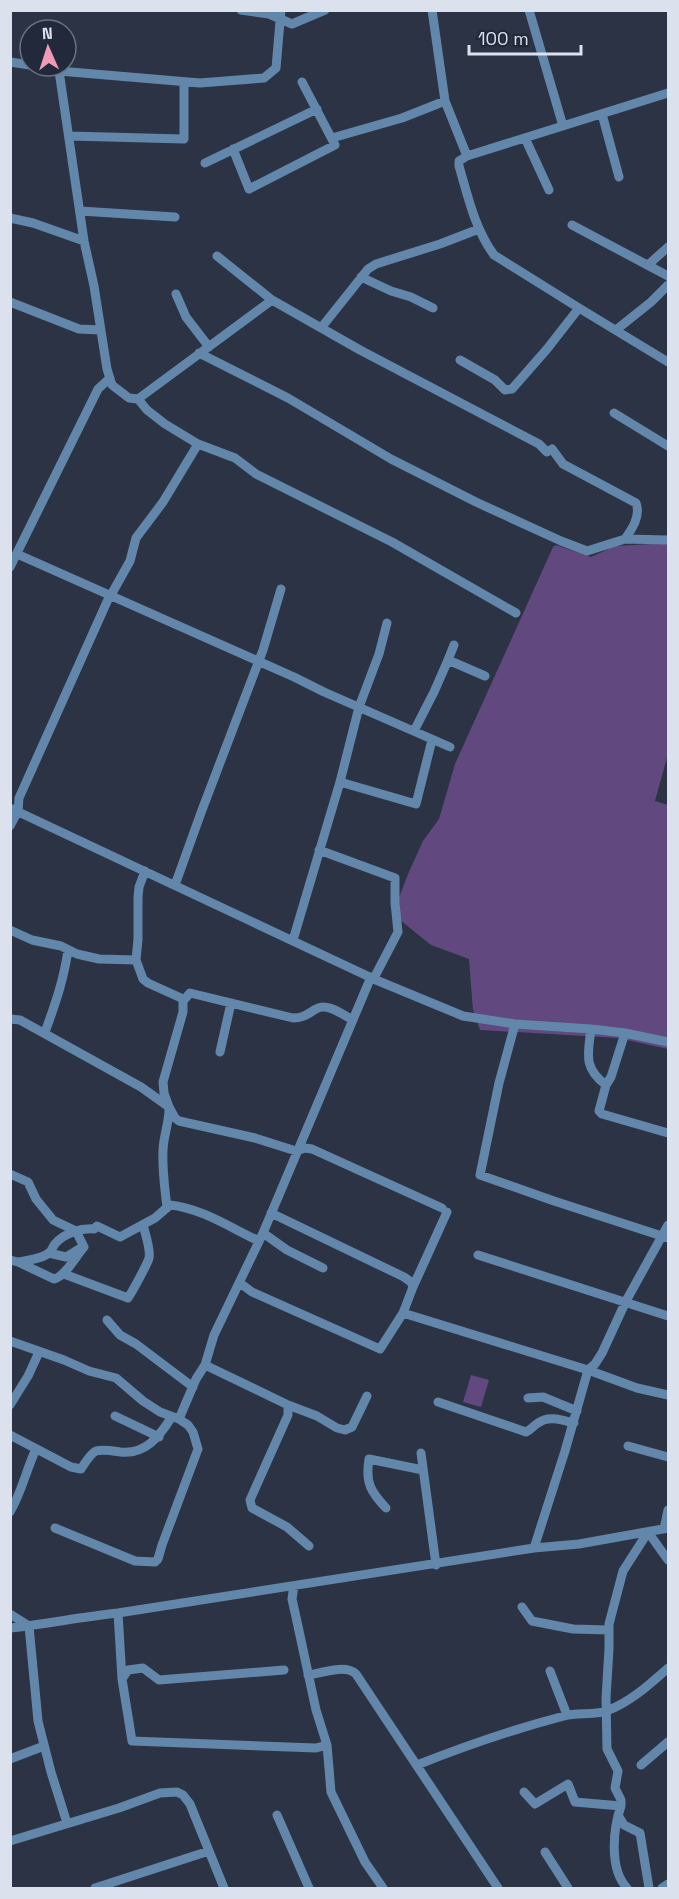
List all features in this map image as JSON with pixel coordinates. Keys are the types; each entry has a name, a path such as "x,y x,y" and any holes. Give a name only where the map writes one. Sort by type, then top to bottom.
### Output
{"street":[{"path":"241,10 281,15 292,24 325,10"},
{"path":"432,10 445,101 467,156"},
{"path":"529,10 563,126"},
{"path":"78,73 200,83 264,78 276,68 281,15"},
{"path":"61,78 84,241 94,286 99,330 112,385 129,398 138,399 272,300"},
{"path":"233,149 249,189 335,145 302,81"},
{"path":"69,136 184,139 184,82"},
{"path":"669,93 467,156 459,161 478,229 494,255 669,362"},
{"path":"332,138 402,117 445,101"},
{"path":"205,163 316,109"},
{"path":"602,114 619,177"},
{"path":"525,138 549,190"},
{"path":"80,211 175,217"},
{"path":"10,218 33,223 84,241"},
{"path":"572,225 669,276"},
{"path":"321,328 368,269 376,264 440,244 478,229"},
{"path":"648,265 669,247"},
{"path":"217,256 272,300 442,394 539,444 547,452 552,449 563,464 636,503 637,518 625,539"},
{"path":"361,276 433,308"},
{"path":"616,330 669,285"},
{"path":"176,294 186,317 209,347"},
{"path":"10,303 79,329 99,330"},
{"path":"460,360 495,380 506,390 512,389 579,308"},
{"path":"200,353 288,398 392,459 561,542 587,551 625,539 669,540"},
{"path":"10,567 98,389 110,378"},
{"path":"138,399 147,410 165,424 198,444 235,458 256,474 392,542 516,613"},
{"path":"614,413 669,446"},
{"path":"10,826 18,798 111,595 130,561 136,538 163,502 198,444"},
{"path":"17,554 450,747"},
{"path":"176,885 259,662 281,589"},
{"path":"292,940 340,782 359,707 379,654 387,623"},
{"path":"414,731 454,645"},
{"path":"448,660 484,676"},
{"path":"340,782 416,804 432,740"},
{"path":"14,809 372,978 463,1016 515,1024 625,1033 669,1042"},
{"path":"10,1435 36,1449 47,1452 71,1467 81,1469 90,1456 97,1451 133,1452 142,1449 159,1437 175,1418 205,1365 214,1335 261,1237 353,1020 372,978 398,932 394,878 319,850"},
{"path":"145,871 139,887 136,960 143,979 183,1001"},
{"path":"10,930 32,940 61,946 77,954 99,959 136,960"},
{"path":"45,1032 58,1000 68,950"},
{"path":"240,1283 252,1292 380,1348 403,1313 444,1210 312,1149 305,1148 296,1151 255,1138 186,1124 175,1118 164,1093 163,1082 183,1012 183,1001 190,993 194,993 268,1013 300,1018 322,1007 336,1010 353,1020"},
{"path":"220,1052 231,1003"},
{"path":"10,1019 20,1020 45,1032 141,1087 169,1107"},
{"path":"515,1024 499,1083 480,1175 666,1237"},
{"path":"591,1029 588,1059 590,1068 596,1077 606,1084"},
{"path":"625,1033 611,1077 606,1084 599,1111 602,1114 669,1133"},
{"path":"167,1208 163,1178 163,1149 169,1107"},
{"path":"10,1174 28,1182 36,1199 53,1220 76,1231 84,1247"},
{"path":"14,1261 38,1258 49,1253 56,1242 86,1228 94,1229 98,1226 120,1237 155,1218 170,1206 180,1206 261,1237 323,1268"},
{"path":"271,1213 404,1277 411,1282 413,1287"},
{"path":"64,1274 128,1298 149,1258 149,1246 143,1225"},
{"path":"534,1548 574,1423 588,1370 602,1353 626,1301 666,1237 669,1225"},
{"path":"14,1261 54,1279 60,1278 84,1247"},
{"path":"49,1253 66,1257 84,1247"},
{"path":"478,1255 669,1316"},
{"path":"403,1313 588,1370 637,1388 669,1395"},
{"path":"107,1320 120,1335 136,1344 193,1387"},
{"path":"10,1341 89,1371 116,1378 143,1401 188,1425 193,1432 198,1449 155,1562 135,1561 55,1528"},
{"path":"10,1405 28,1376 39,1352"},
{"path":"205,1365 337,1428 349,1430 356,1422 367,1396"},
{"path":"528,1398 543,1397 577,1411"},
{"path":"438,1402 526,1432 541,1420 558,1419 574,1423"},
{"path":"288,1405 288,1415 250,1500 252,1508 287,1527 309,1546"},
{"path":"115,1416 159,1437"},
{"path":"628,1446 669,1457"},
{"path":"10,1512 19,1496 29,1463 36,1449"},
{"path":"421,1453 436,1565"},
{"path":"386,1508 371,1491 367,1468 369,1460 423,1470"},
{"path":"10,1628 41,1626 65,1619 436,1565 534,1548 579,1544 613,1536 666,1529 669,1510"},
{"path":"648,1532 669,1560"},
{"path":"627,1888 622,1884 617,1869 614,1847 621,1800 615,1788 618,1771 607,1749 606,1712 610,1613 623,1571 648,1532"},
{"path":"294,1586 292,1599 316,1710 327,1745 331,1792 364,1862 383,1888"},
{"path":"522,1606 532,1621 573,1629 609,1630"},
{"path":"118,1613 122,1679 132,1742 316,1748 327,1745"},
{"path":"10,1614 29,1626"},
{"path":"29,1626 38,1721 67,1823"},
{"path":"122,1679 128,1670 143,1668 159,1680 284,1670"},
{"path":"417,1766 454,1750 567,1715 606,1712 626,1702 669,1668"},
{"path":"308,1675 345,1669 353,1671 498,1888"},
{"path":"550,1671 567,1715"},
{"path":"641,1765 669,1742"},
{"path":"10,1759 44,1746"},
{"path":"524,1792 535,1804 568,1784 575,1802 620,1810"},
{"path":"10,1841 160,1793 177,1792 183,1795 190,1804 224,1888"},
{"path":"620,1810 624,1824 640,1833 649,1888"},
{"path":"277,1815 309,1888"},
{"path":"95,1888 209,1851"},
{"path":"545,1852 568,1888"},
{"path":"662,1888 669,1884"}],"shaded area":[{"path":"668,543 668,754 655,801 668,805 668,1049 618,1038 480,1030 473,1010 469,959 431,945 400,920 399,898 408,874 423,841 439,819 455,764 553,547 556,545 591,557 615,546"},
{"path":"471,1375 489,1380 481,1407 463,1402"}]}
